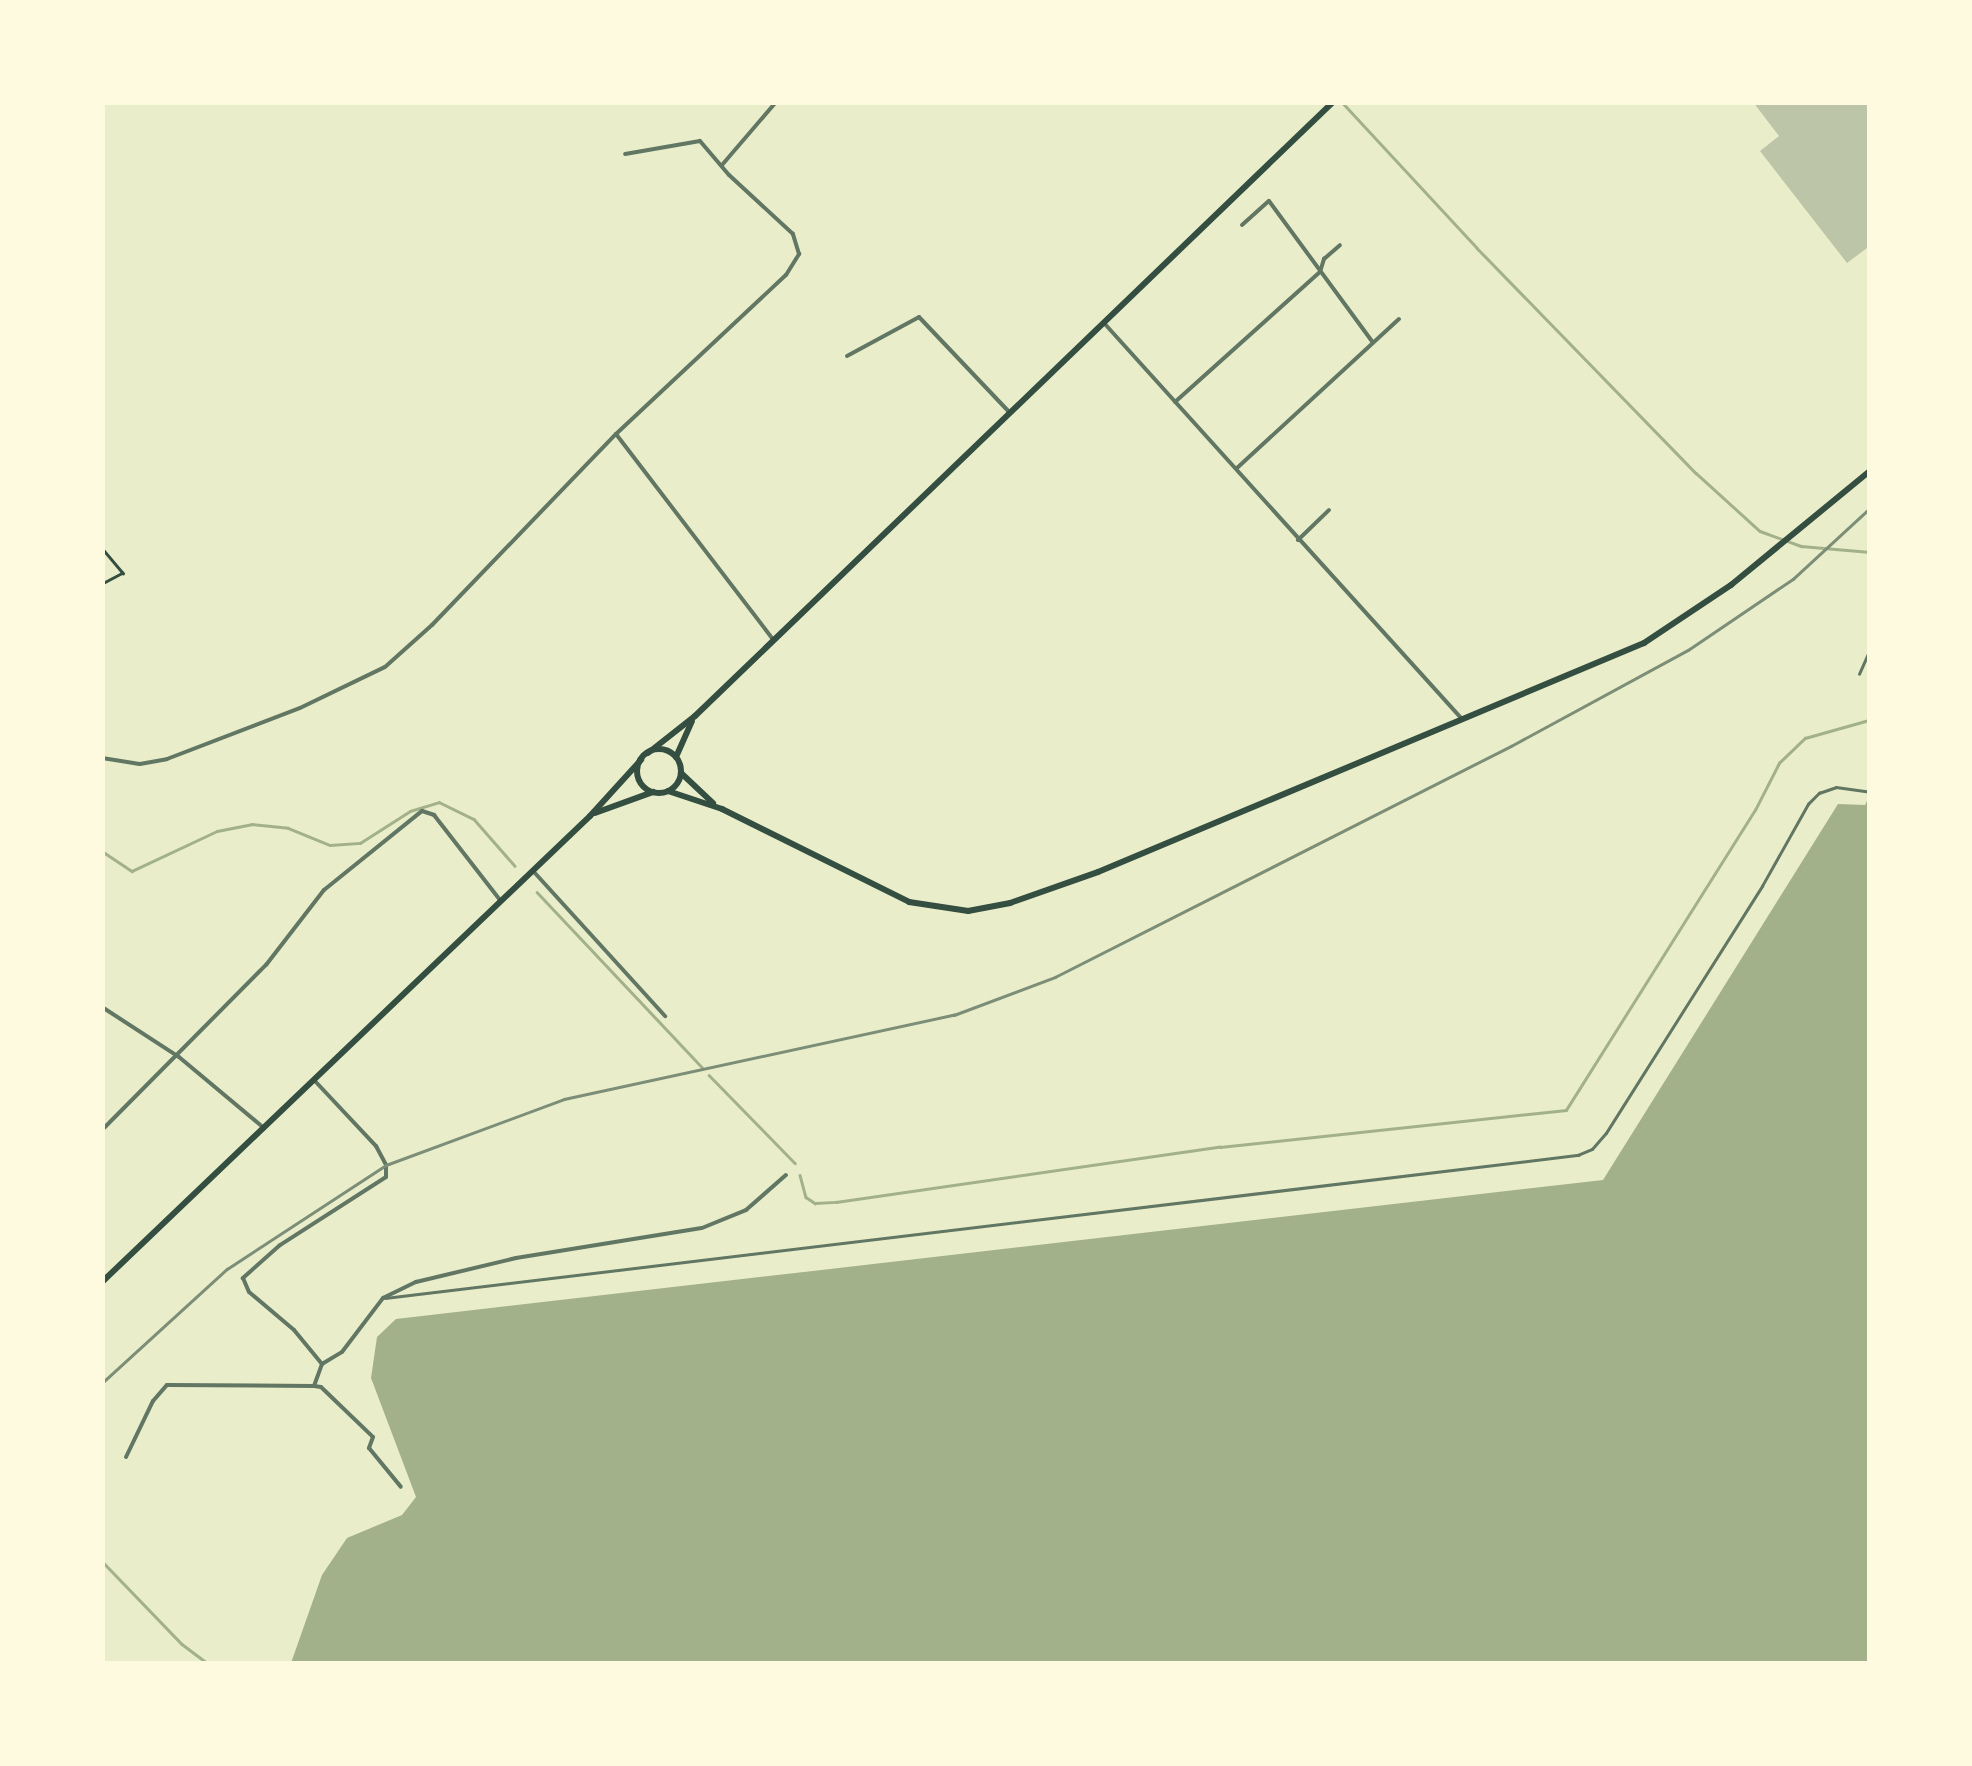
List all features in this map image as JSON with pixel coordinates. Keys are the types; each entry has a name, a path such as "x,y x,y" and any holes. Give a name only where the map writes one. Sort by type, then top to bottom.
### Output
{"main road":[{"path":"102,1282 590,816 644,756 696,716 1333,103"},
{"path":"590,816 653,792 668,791 722,809 909,902 982,910 1098,872 1644,643 1708,603 1870,472"},
{"path":"696,716 676,758 681,773 722,809"},
{"path":"644,756 660,750 676,758"},
{"path":"644,756 639,778 653,792"},
{"path":"668,791 681,773"}],"street":[{"path":"722,165 776,102"},
{"path":"102,758 128,764 167,760 366,678 424,633 616,434 760,302 798,254 789,228 700,141 625,154"},
{"path":"1242,225 1269,201 1372,341"},
{"path":"1175,402 1320,272 1324,259 1340,245"},
{"path":"847,356 919,317 1010,413"},
{"path":"1237,468 1371,349 1372,341 1399,319"},
{"path":"1104,323 1461,718"},
{"path":"616,434 774,639"},
{"path":"1298,540 1329,510"},
{"path":"102,1130 266,966 324,890 422,811 434,815 501,901"},
{"path":"532,871 666,1016"},
{"path":"102,1007 179,1057 264,1128"},
{"path":"314,1080 376,1146 386,1164 386,1177 280,1245 243,1278 249,1292 294,1330 322,1364"},
{"path":"314,1386 322,1364 342,1352 383,1298 416,1282 516,1258 702,1228 746,1210 786,1175"},
{"path":"126,1457 152,1401 166,1385 314,1386 321,1387 373,1437 369,1448 401,1487"}],"lane":[{"path":"1859,674 1870,650"},
{"path":"383,1298 1578,1155 1592,1149 1606,1133 1762,886 1808,804 1818,793 1836,787 1870,792"}],"path":[{"path":"102,548 123,574 102,584"}],"shaded area":[{"path":"1869,797 1869,1663 291,1663 322,1575 347,1538 402,1515 416,1497 371,1378 377,1337 396,1319 1603,1180 1838,804 1865,805"}],"building":[{"path":"1753,102 1870,102 1870,252 1867,248 1847,263 1760,151 1779,136"}],"waterway":[{"path":"1342,102 1477,248 1696,473 1760,531 1801,546 1870,552"},
{"path":"800,1175 806,1197 815,1203 836,1202 1220,1147 1566,1110 1755,810 1779,763 1805,738 1869,720"},
{"path":"102,851 132,871 217,831 252,824 288,828 330,845 360,843 410,811 439,802 474,819 515,866"},
{"path":"537,892 702,1067"},
{"path":"709,1075 795,1163"},
{"path":"102,1561 182,1644 209,1664"}],"railway":[{"path":"102,1383 227,1269 386,1165 564,1099 954,1015 1055,977 1511,746 1688,650 1793,579 1870,508"}]}
